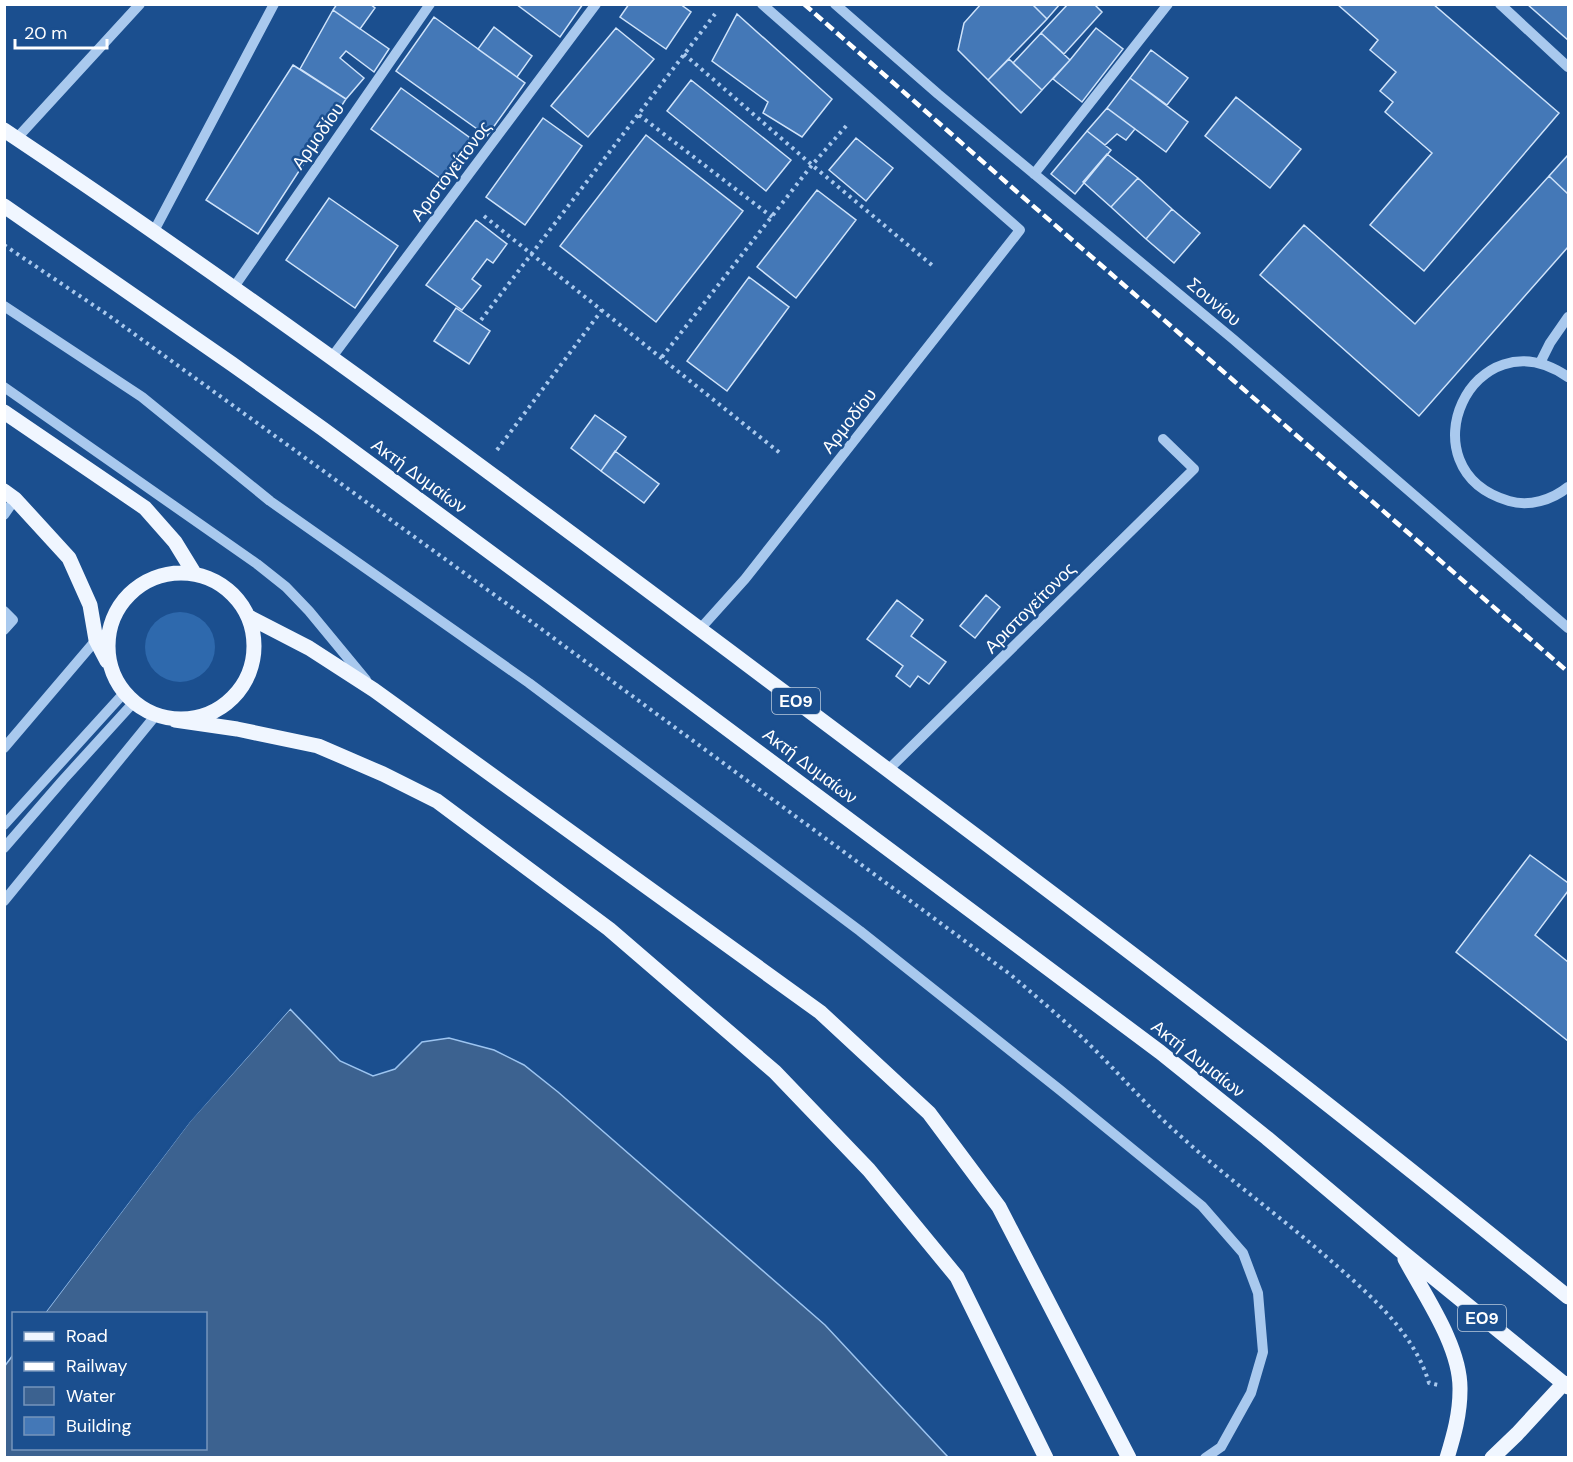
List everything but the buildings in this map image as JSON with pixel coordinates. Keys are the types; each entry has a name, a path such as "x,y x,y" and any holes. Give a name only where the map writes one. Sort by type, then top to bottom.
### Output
{"main road":[{"name":"ΕΟ9","path":"11,134 154,231 332,357 700,629 1241,1036 1569,1297"},
{"name":"Ακτή Δυμαίων","path":"4,206 323,429 1169,1059 1401,1251 1567,1384"},
{"path":"4,411 145,508 175,542 194,573"},
{"path":"10,495 69,558 90,604 96,640 114,676 129,698 138,706 156,715 174,720 237,729 318,746 383,774 436,801 609,929 775,1072 869,1170 957,1277 1046,1458"},
{"path":"114,676 108,654 109,632 117,610 131,592 149,579 171,573 194,573 217,581 236,596 249,617 255,641 252,667 241,689 223,707 200,718 174,720"},
{"path":"249,617 309,648 374,690 820,1012 929,1113 999,1207 1129,1458"},
{"path":"1401,1251 1448,1337 1459,1371 1461,1389 1457,1424 1447,1458"},
{"path":"1492,1458 1567,1384"}],"street":[{"path":"11,134 140,4"},
{"path":"154,231 274,4"},
{"name":"Αρμοδίου","path":"234,287 430,4"},
{"name":"Αριστογείτονος","path":"332,357 596,4"},
{"name":"Αρμοδίου","path":"700,629 745,579 1020,230 762,4"},
{"name":"Σουνίου","path":"835,4 938,94 1233,339 1569,628"},
{"path":"1034,174 1168,4"},
{"path":"1500,4 1569,67"},
{"path":"4,306 142,397 270,501 530,683 860,931 1202,1206 1243,1253 1258,1293 1263,1352 1251,1393 1221,1447 1205,1458"},
{"path":"1540,363 1550,342 1569,317"},
{"path":"1569,377 1557,369 1540,363 1508,364 1493,370 1468,390 1456,420 1455,436 1457,452 1463,467 1473,480 1499,498 1515,503 1531,503 1546,500 1569,487"},
{"path":"4,387 286,586 309,610 374,690"},
{"name":"Αριστογείτονος","path":"888,770 1194,469 1163,439"},
{"path":"4,515 10,495"},
{"path":"4,611 13,620 4,630"},
{"path":"4,748 96,640"},
{"path":"4,825 129,698"},
{"path":"4,848 129,698"},
{"path":"4,901 156,715"}],"path":[{"path":"481,320 715,14"},
{"path":"684,54 933,266"},
{"path":"639,115 772,217"},
{"path":"662,357 812,165 847,125"},
{"path":"484,216 780,453"},
{"path":"4,245 108,315 525,617 1011,975 1060,1016 1175,1132 1360,1286 1392,1320 1412,1346 1422,1362 1429,1383 1461,1389"},
{"path":"484,468 602,310"}],"shaded area":[{"path":"187,612 200,618 209,627 213,633 215,647 213,661 205,672 194,680 173,682 155,672 147,661 145,640 155,622 166,614"}],"water":[{"path":"290,1009 340,1061 373,1076 395,1069 422,1042 449,1038 494,1050 524,1065 558,1092 825,1325 948,1457 5,1457 4,1367 12,1356 12,1450 207,1450 207,1312 46,1312 190,1121"}],"pier":[{"path":"289,1006 291,1007 190,1122 44,1312 188,1120"}],"railway":[{"path":"804,4 1568,672"}]}
